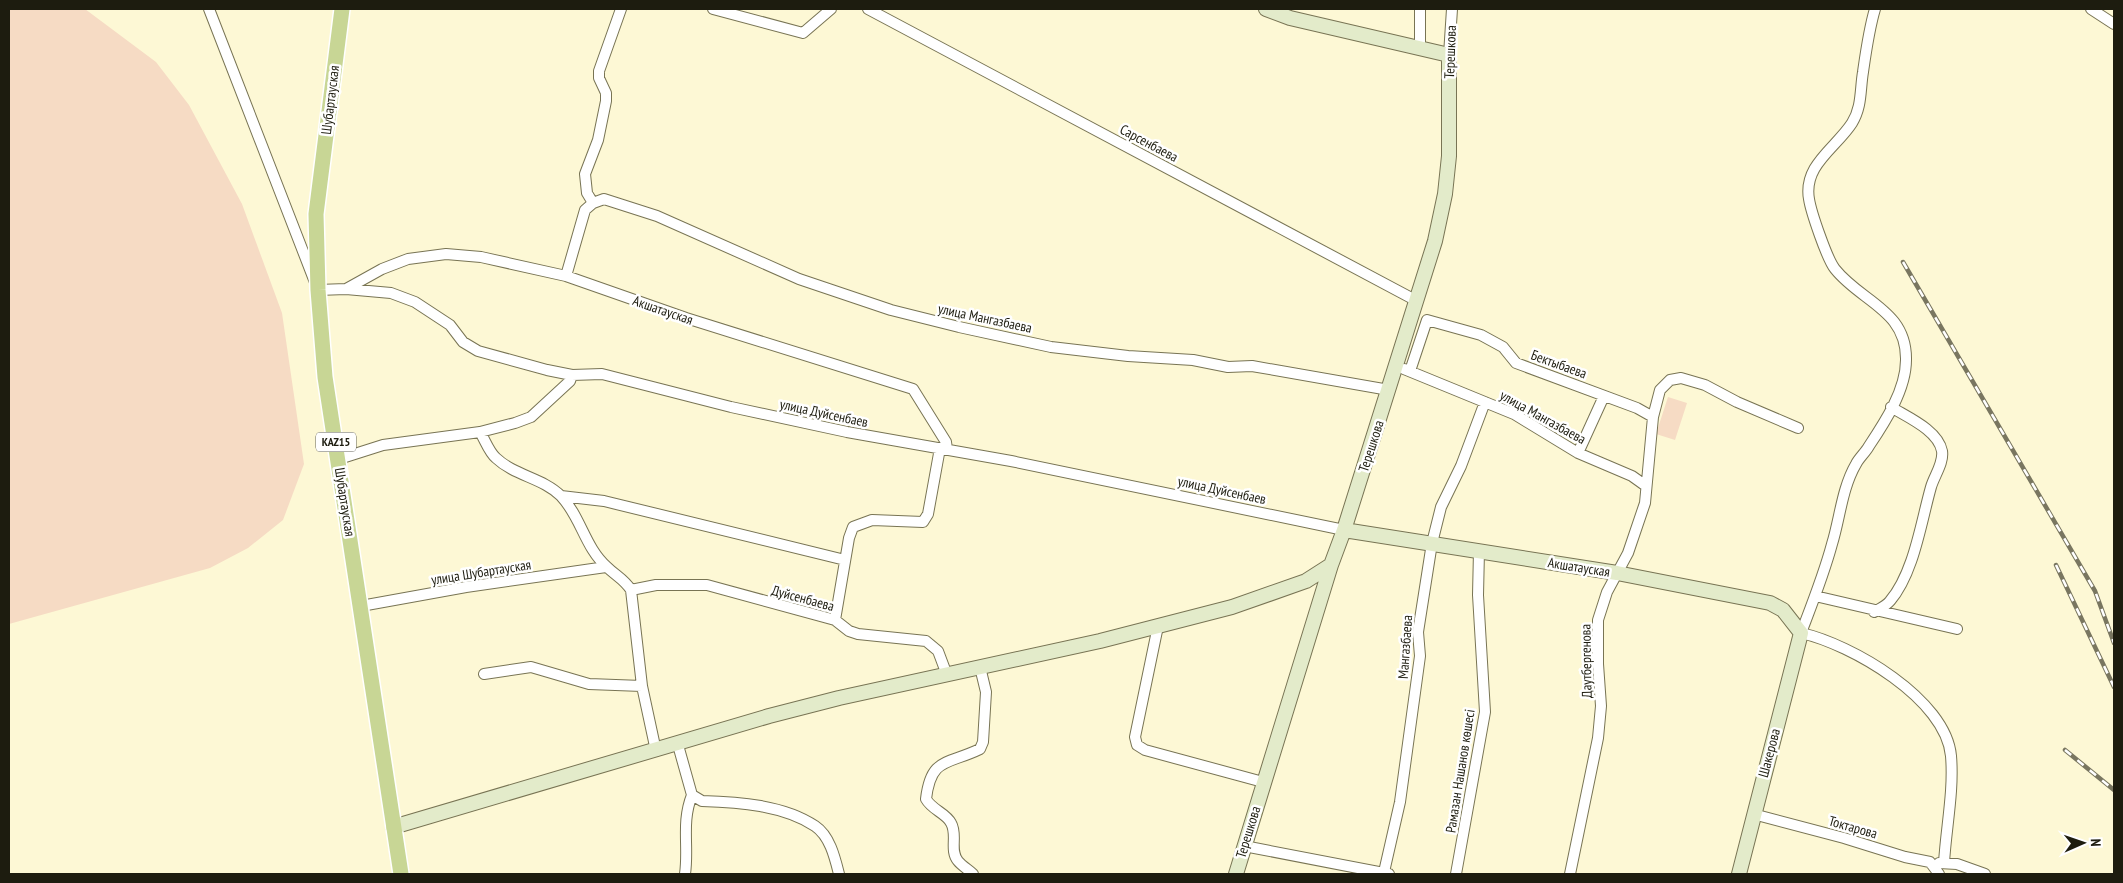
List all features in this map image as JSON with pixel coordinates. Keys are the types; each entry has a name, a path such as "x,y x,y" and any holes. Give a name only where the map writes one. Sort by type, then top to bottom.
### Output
{"main road":[{"name":"Шубартауская","path":"342,9 316,214 318,290 325,377 339,459 400,874"}],"street":[{"path":"209,9 318,290"},
{"path":"566,276 585,210 593,203 587,193 585,174 598,140 606,101 606,93 598,78 599,71 621,9"},
{"path":"714,9 803,33 831,9"},
{"name":"Сарсенбаева","path":"868,9 1417,301"},
{"path":"1266,9 1290,18 1449,55"},
{"path":"1420,9 1420,48"},
{"name":"Терешкова","path":"1236,874 1330,565 1344,530 1435,241 1445,194 1449,156 1449,55 1452,9"},
{"path":"1875,9 1863,72 1860,108 1851,124 1823,156 1810,175 1808,198 1834,267 1848,283 1876,302 1898,325 1903,338 1906,361 1902,385 1869,448 1855,465 1844,493 1832,545 1801,633 1823,638 1884,673 1915,695 1930,709 1942,728 1951,755 1944,863"},
{"path":"2091,9 2114,24"},
{"name":"улица Мангазбаева","path":"593,203 604,199 657,216 799,279 890,310 959,327 1051,347 1128,356 1193,360 1228,367 1252,366 1389,390"},
{"name":"Акшатауская","path":"346,289 382,269 408,259 446,254 481,257 566,276 686,318 913,389 946,442 943,449"},
{"name":"улица Дуйсенбаев","path":"318,290 346,289 391,293 415,302 450,325 463,342 478,351 572,375 602,374 731,407 847,432 943,449 1344,530"},
{"name":"Бектыбаева","path":"1410,371 1427,320 1482,335 1503,346 1516,363 1637,408 1653,417"},
{"name":"улица Мангазбаева","path":"1396,367 1514,414 1578,453 1632,476 1646,486"},
{"path":"339,459 383,445 480,432 531,417 570,382 572,375"},
{"name":"Даутбергенова","path":"1570,874 1598,738 1601,706 1598,664 1598,620 1607,592 1628,553 1645,503 1653,417 1660,390 1670,380 1680,378 1705,385 1738,402 1798,428"},
{"path":"1578,453 1604,396"},
{"name":"Мангазбаева","path":"1386,873 1400,802 1420,656 1418,632 1432,544 1441,507 1461,466 1485,402"},
{"path":"1874,612 1889,602 1901,583 1914,552 1932,484 1942,460 1942,451 1939,443 1930,432 1891,407"},
{"path":"480,432 494,457 518,474 542,483 561,496 573,512 595,553 606,567 625,580 631,590 642,686 656,751"},
{"path":"836,620 845,560 853,527 872,520 924,522 928,514 943,449"},
{"path":"561,496 604,501 845,560"},
{"name":"Акшатауская","path":"1344,530 1617,573 1770,603 1783,610 1801,633"},
{"name":"Рамазан Нашанов көшесі","path":"1456,874 1485,712 1478,595 1479,551"},
{"path":"393,827 830,700 1158,626 1268,596 1306,581 1330,565"},
{"name":"улица Шубартауская","path":"361,606 466,587 606,567"},
{"name":"Дуйсенбаева","path":"631,590 656,585 707,586 836,620 849,631 858,634 926,641 938,650 947,675"},
{"path":"1815,596 1874,612 1957,629"},
{"path":"1158,626 1135,737 1137,745 1145,750 1263,782"},
{"name":"Шакерова","path":"1739,874 1801,633"},
{"path":"484,674 531,667 589,684 642,686"},
{"path":"973,874 958,862 954,853 954,832 951,822 929,806 926,799 931,774 938,765 980,749 983,742 986,692 980,667"},
{"path":"678,745 692,796 686,812 687,859 685,874"},
{"path":"692,796 702,801 737,802 767,807 816,826 828,840 839,874"},
{"name":"Токтарова","path":"1753,814 1844,838 1905,857 1930,862 1958,864 1985,874"},
{"path":"1244,846 1386,873"},
{"path":"1930,862 1939,874"}],"shaded area":[{"path":"9,9 85,9 156,62 189,105 242,204 282,313 304,464 283,520 248,548 210,568 9,624"},
{"path":"1668,397 1687,403 1675,440 1656,434"}],"railway":[{"path":"1903,262 2095,591 2114,643"},
{"path":"2056,565 2114,687"},
{"path":"2065,750 2114,790"}]}
